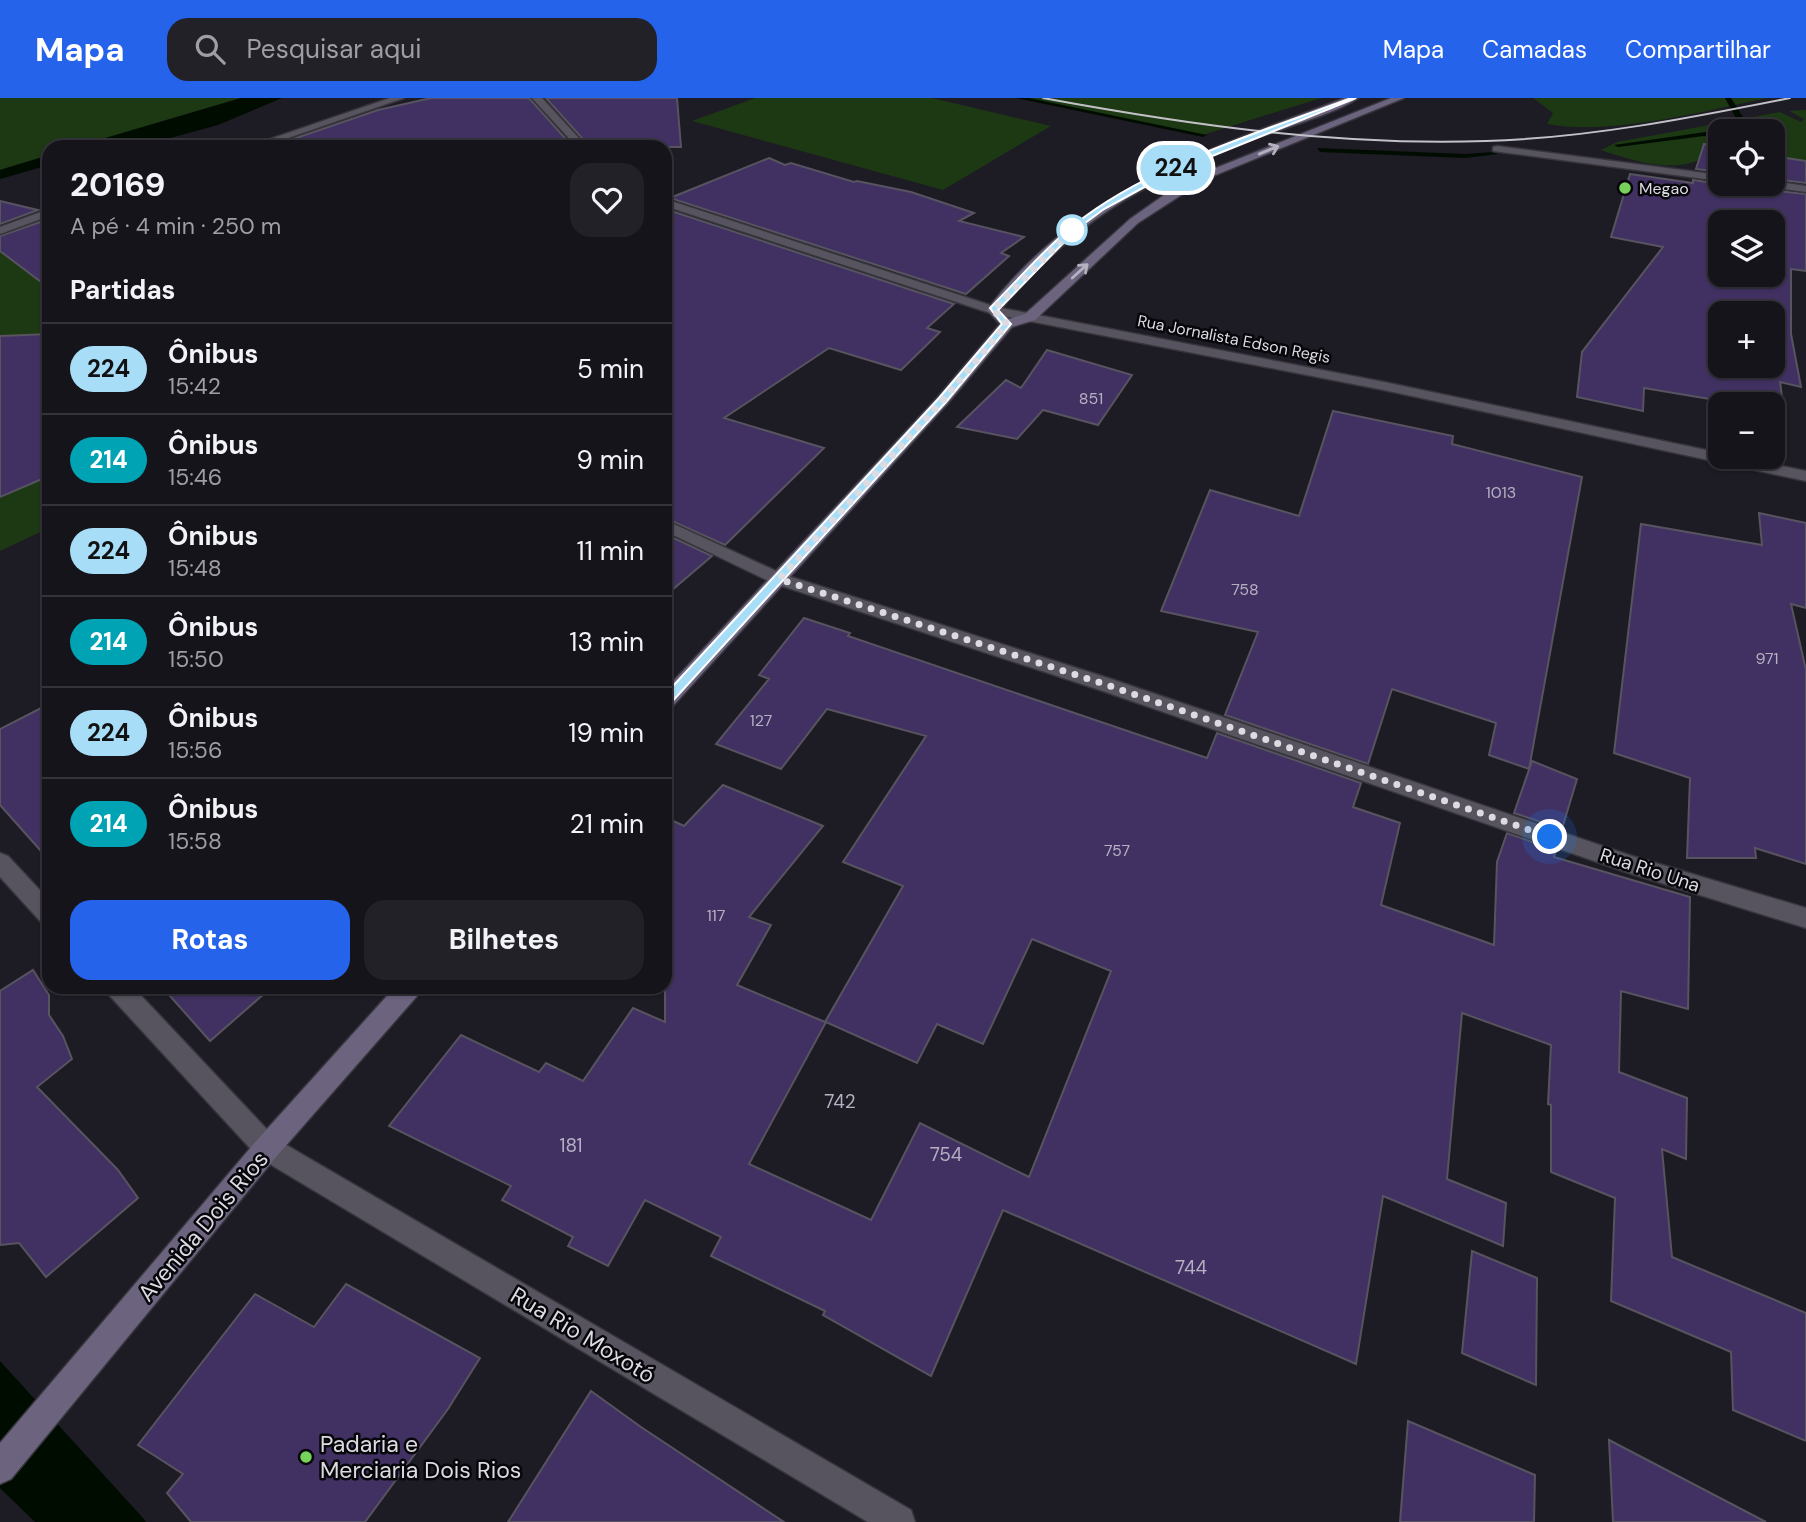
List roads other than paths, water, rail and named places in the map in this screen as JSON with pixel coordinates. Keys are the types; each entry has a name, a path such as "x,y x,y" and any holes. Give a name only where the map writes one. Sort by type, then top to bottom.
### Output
{"main road":[{"path":"1007,324 993,310 1075,227 1102,208 1167,171 1353,98"},
{"path":"672,694 943,400 1007,324 1030,317 1134,221 1202,177 1399,98"},
{"name":"Avenida Dois Rios","path":"0,1468 267,1148 404,994"}],"street":[{"path":"273,140 399,98"},
{"path":"537,98 576,140"},
{"path":"1497,149 1708,176"},
{"path":"1785,186 1806,188"},
{"name":"Rua Jornalista Edson Regis","path":"672,204 993,310 1384,386 1806,476"},
{"path":"0,231 42,215"},
{"name":"Rua Rio Una","path":"672,528 779,579 1104,684 1629,864 1806,918"},
{"path":"0,862 42,907"},
{"name":"Rua Rio Moxotó","path":"124,994 267,1148 898,1522"}],"waterway":[{"path":"1019,98 1203,135"},
{"path":"1728,98 1740,119"},
{"path":"1618,145 1708,134"},
{"path":"1320,150 1465,156 1494,154"}],"tram line":[{"path":"1043,98 1263,132 1430,142 1562,136 1677,120 1790,98"}],"place":[{"name":"Megao","path":"1625,188"},
{"name":"Padaria e Merciaria Dois Rios","path":"306,1457"}]}
